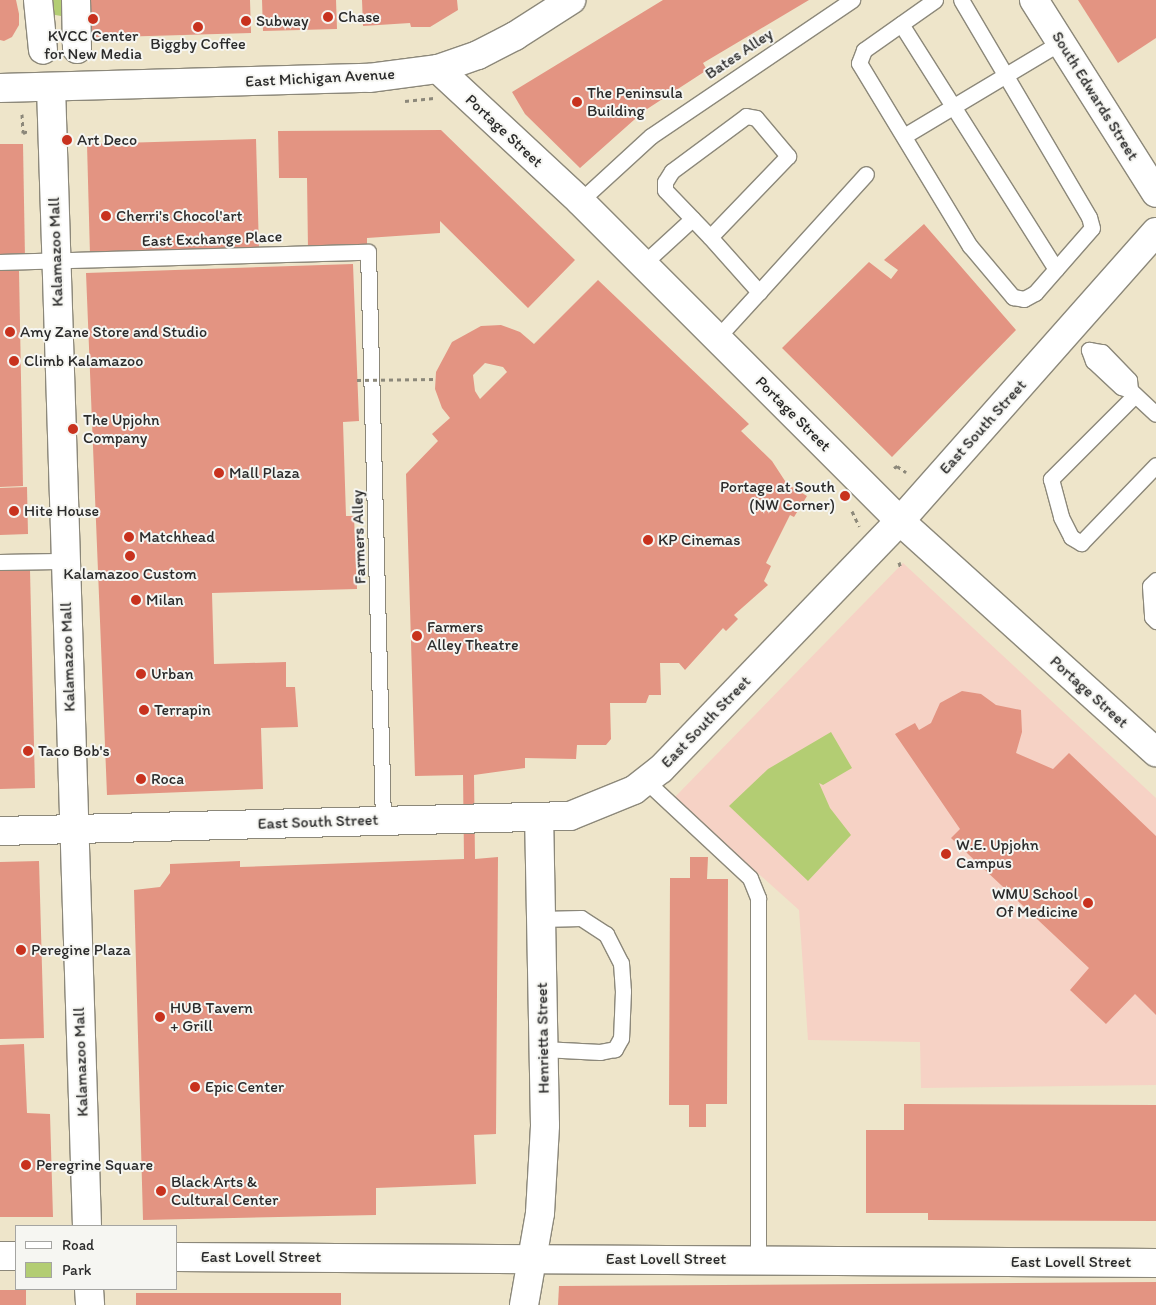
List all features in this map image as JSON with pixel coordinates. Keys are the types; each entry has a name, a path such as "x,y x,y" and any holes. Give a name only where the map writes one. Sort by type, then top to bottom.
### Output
{"street":[{"path":"38,0 43,50"},
{"path":"76,0 77,49"},
{"name":"East Michigan Avenue","path":"0,88 369,78 438,69 478,55 515,36 571,0"},
{"name":"South Edwards Street","path":"1034,0 1156,193"},
{"name":"Portage Street","path":"438,69 580,201 900,521 1156,752"},
{"name":"Kalamazoo Mall","path":"51,88 87,1225"},
{"name":"East South Street","path":"0,831 570,816 594,808 634,790 661,769 900,521 1156,232"},
{"name":"Henrietta Street","path":"524,1305 534,1258 540,1213 545,1125 539,817"},
{"path":"0,1256 15,1256"},
{"name":"East Lovell Street","path":"178,1257 1156,1263"},
{"path":"89,1290 90,1305"}],"lane":[{"name":"Bates Alley","path":"580,201 658,131 852,0"},
{"path":"935,0 864,50 860,63 970,246 1013,296 1024,299 1035,293 1089,234 1091,223 961,0"},
{"path":"901,24 1056,269"},
{"path":"904,136 1061,42"},
{"path":"710,237 788,156 756,118 746,116 672,171 665,182 666,190 759,292"},
{"path":"717,338 866,174"},
{"path":"643,264 692,219"},
{"name":"East Exchange Place","path":"0,262 368,252"},
{"name":"Farmers Alley","path":"368,252 383,820"},
{"path":"1069,330 1090,350 1102,352 1129,380 1133,392 1156,414"},
{"path":"1133,392 1051,479 1061,517 1071,537 1081,543 1156,465"},
{"path":"0,562 66,560"},
{"path":"1156,580 1150,586 1152,617 1156,621"},
{"path":"646,781 750,878 758,898 758,1260"},
{"path":"541,919 581,918 606,934 621,963 623,990 621,1038 615,1049 600,1052 543,1049"}],"path":[{"path":"22,114 23,133"},
{"path":"357,380 436,379"},
{"path":"894,468 897,466 906,472"},
{"path":"899,562 901,569"}],"shaded area":[{"name":"W.E. Upjohn Campus","path":"903,563 1156,798 1156,1085 921,1088 920,1042 808,1040 799,910 674,798"}],"green space":[{"path":"43,0 70,0 67,11 61,16 50,14"},
{"path":"831,732 852,768 823,785 819,783 830,808 851,835 808,881 729,806 768,769"}],"building":[{"path":"0,0 16,0 19,14 19,25 12,37 4,41 0,40"},
{"path":"81,0 250,0 251,33 82,38"},
{"path":"262,0 336,0 337,29 263,31"},
{"path":"362,0 457,0 458,10 430,27 411,27 410,23 363,26"},
{"path":"663,0 809,0 703,63 707,70 644,111 580,168 525,114 512,92"},
{"path":"1078,0 1156,0 1156,38 1118,63"},
{"path":"441,130 575,260 528,308 440,221 440,233 367,238 367,248 308,250 307,178 279,178 278,131"},
{"path":"256,139 259,250 90,255 87,144"},
{"path":"0,144 23,144 25,258 0,259"},
{"path":"924,224 1016,330 892,457 782,348 869,262 891,279 898,270 884,260"},
{"path":"353,264 359,421 343,422 346,516 354,516 357,589 212,593 214,664 286,662 286,687 295,687 298,727 261,728 263,789 107,795 86,273"},
{"path":"0,271 19,271 23,486 0,487"},
{"path":"598,280 749,424 741,431 772,461 787,484 807,496 794,517 790,515 766,563 771,566 764,581 768,585 734,615 738,619 726,631 723,628 685,670 679,663 660,663 661,695 649,695 646,703 610,703 611,739 606,745 577,745 576,759 525,758 525,768 474,775 475,859 498,857 496,1134 474,1135 476,1184 376,1188 376,1215 143,1220 134,890 160,887 170,873 170,864 240,861 240,867 464,859 463,775 415,776 406,474 438,441 432,434 450,418 442,408 435,389 436,372 452,342 481,326 501,325 520,332 534,344","holes":["485,363 503,367 507,372 480,399 475,391 473,375"]},
{"name":"Hite House","path":"27,487 28,534 0,535 0,488"},
{"path":"0,570 30,570 35,788 0,789"},
{"name":"WMU School Of Medicine","path":"962,691 981,694 996,705 1021,710 1022,732 1016,753 1053,769 1069,753 1156,836 1156,1015 1135,994 1106,1024 1070,990 1089,968 951,838 960,829 895,734 915,723 919,730 931,723 940,703"},
{"path":"690,857 708,857 707,879 728,879 727,1104 706,1104 706,1127 689,1127 689,1105 669,1105 670,878 690,878"},
{"name":"Peregine Plaza","path":"39,861 44,1038 0,1039 0,862"},
{"name":"Peregrine Square","path":"24,1044 27,1113 50,1114 53,1217 0,1217 0,1045"},
{"path":"904,1104 1156,1105 1156,1221 928,1220 928,1213 866,1213 866,1130 904,1130"},
{"path":"1156,1282 1156,1305 558,1305 559,1286"},
{"path":"0,1290 26,1290 26,1305 0,1305"},
{"path":"136,1293 341,1293 341,1305 136,1305"}],"place":[{"name":"Chase","path":"328,17"},
{"name":"KVCC Center for New Media","path":"93,19"},
{"name":"Subway","path":"246,21"},
{"name":"Biggby Coffee","path":"198,27"},
{"name":"The Peninsula Building","path":"577,102"},
{"name":"Art Deco","path":"67,140"},
{"name":"Cherri's Chocol'art","path":"106,216"},
{"name":"Amy Zane Store and Studio","path":"10,332"},
{"name":"Climb Kalamazoo","path":"14,361"},
{"name":"The Upjohn Company","path":"73,429"},
{"name":"Mall Plaza","path":"219,473"},
{"name":"Portage at South (NW Corner)","path":"845,496"},
{"name":"Hite House","path":"14,511"},
{"name":"Matchhead","path":"129,537"},
{"name":"KP Cinemas","path":"648,540"},
{"name":"Kalamazoo Custom","path":"130,556"},
{"name":"Milan","path":"136,600"},
{"name":"Farmers Alley Theatre","path":"417,636"},
{"name":"Urban","path":"141,674"},
{"name":"Terrapin","path":"144,710"},
{"name":"Taco Bob's","path":"28,751"},
{"name":"Roca","path":"141,779"},
{"name":"W.E. Upjohn Campus","path":"946,854"},
{"name":"WMU School Of Medicine","path":"1088,903"},
{"name":"Peregine Plaza","path":"21,950"},
{"name":"HUB Tavern + Grill","path":"160,1017"},
{"name":"Epic Center","path":"195,1087"},
{"name":"Peregrine Square","path":"26,1165"},
{"name":"Black Arts & Cultural Center","path":"161,1191"}]}
